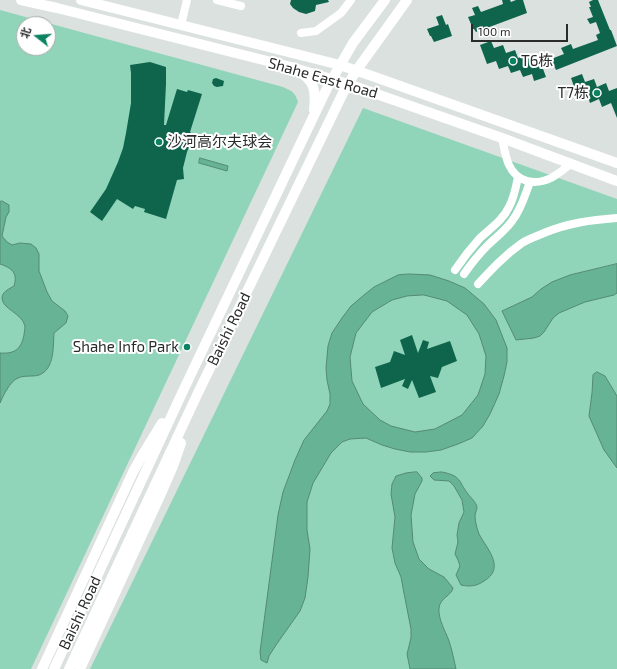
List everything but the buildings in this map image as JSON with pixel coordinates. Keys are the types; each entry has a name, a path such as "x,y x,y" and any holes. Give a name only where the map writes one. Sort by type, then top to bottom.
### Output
{"main road":[{"name":"Shahe East Road","path":"21,0 291,67 332,79 502,138 617,181"},
{"name":"Shahe East Road","path":"81,0 340,65 617,163"},
{"name":"Baishi Road","path":"54,669 183,391 312,119 340,65 385,0"},
{"name":"Baishi Road","path":"69,669 196,397 348,84 407,0"},
{"path":"291,67 306,76 313,86 315,102 312,119"},
{"path":"42,669 133,472 183,391"},
{"path":"80,669 173,466 196,397"}],"street":[{"path":"181,25 187,0"},
{"path":"217,0 237,3"},
{"path":"301,33 316,31 341,13 351,0"},
{"path":"502,138 507,160 512,170 523,180 538,182 552,178 571,163"},
{"path":"456,270 463,258 504,215 513,199 518,177"},
{"path":"464,274 487,246 503,232 512,221 518,212 530,182"},
{"path":"478,284 508,254 523,243 539,235 577,222 617,218"}],"shaded area":[{"path":"0,10 22,16 16,16 16,56 56,56 56,25 283,87 293,92 298,102 31,669 0,669"},
{"path":"363,108 617,199 617,669 90,669"},
{"path":"200,158 228,166 227,171 199,163"},
{"path":"2,201 9,205 9,212 6,217 2,236 12,245 20,243 31,244 36,248 39,254 39,271 47,292 52,301 65,311 68,316 66,323 54,333 51,363 48,368 39,375 18,378 12,382 0,403 0,353 13,352 19,348 23,340 25,326 20,318 5,305 2,298 4,292 14,286 15,278 11,269 0,264 0,202"},
{"path":"617,264 617,293 585,302 559,313 553,318 540,336 516,340 502,311 532,297 552,282 570,275"},
{"path":"398,275 430,275 449,281 465,288 484,304 496,320 507,348 507,362 499,394 483,426 472,438 441,450 410,452 382,445 366,438 350,439 342,442 331,453 313,483 307,502 307,530 310,549 305,598 300,611 269,656 267,663 261,660 260,652 278,515 283,492 304,440 327,411 330,404 326,368 328,346 332,333 351,306 374,287","holes":["424,295 447,301 467,315 479,334 486,356 485,374 478,395 462,415 435,429 415,432 391,426 380,420 363,404 352,381 350,357 356,333 372,312 392,300 407,296"]},
{"path":"597,372 605,376 617,396 617,468 604,450 589,416 593,375"},
{"path":"417,472 422,478 422,481 415,494 411,515 413,542 419,559 429,569 444,577 453,588 441,602 439,612 450,644 456,669 410,669 407,654 411,638 411,629 401,577 395,563 392,548 395,517 391,494 392,484 396,476"},
{"path":"442,472 456,477 476,503 477,507 475,518 479,534 493,558 494,570 490,576 476,585 461,585 456,575 460,566 455,554 458,542 457,535 459,523 464,512 462,500 454,486 449,481 434,480 430,476 433,473"}],"place":[{"name":"T6栋","path":"513,61"},
{"name":"T7栋","path":"597,93"},
{"name":"沙河高尔夫球会","path":"159,142"},
{"name":"Shahe Info Park","path":"187,347"}]}
